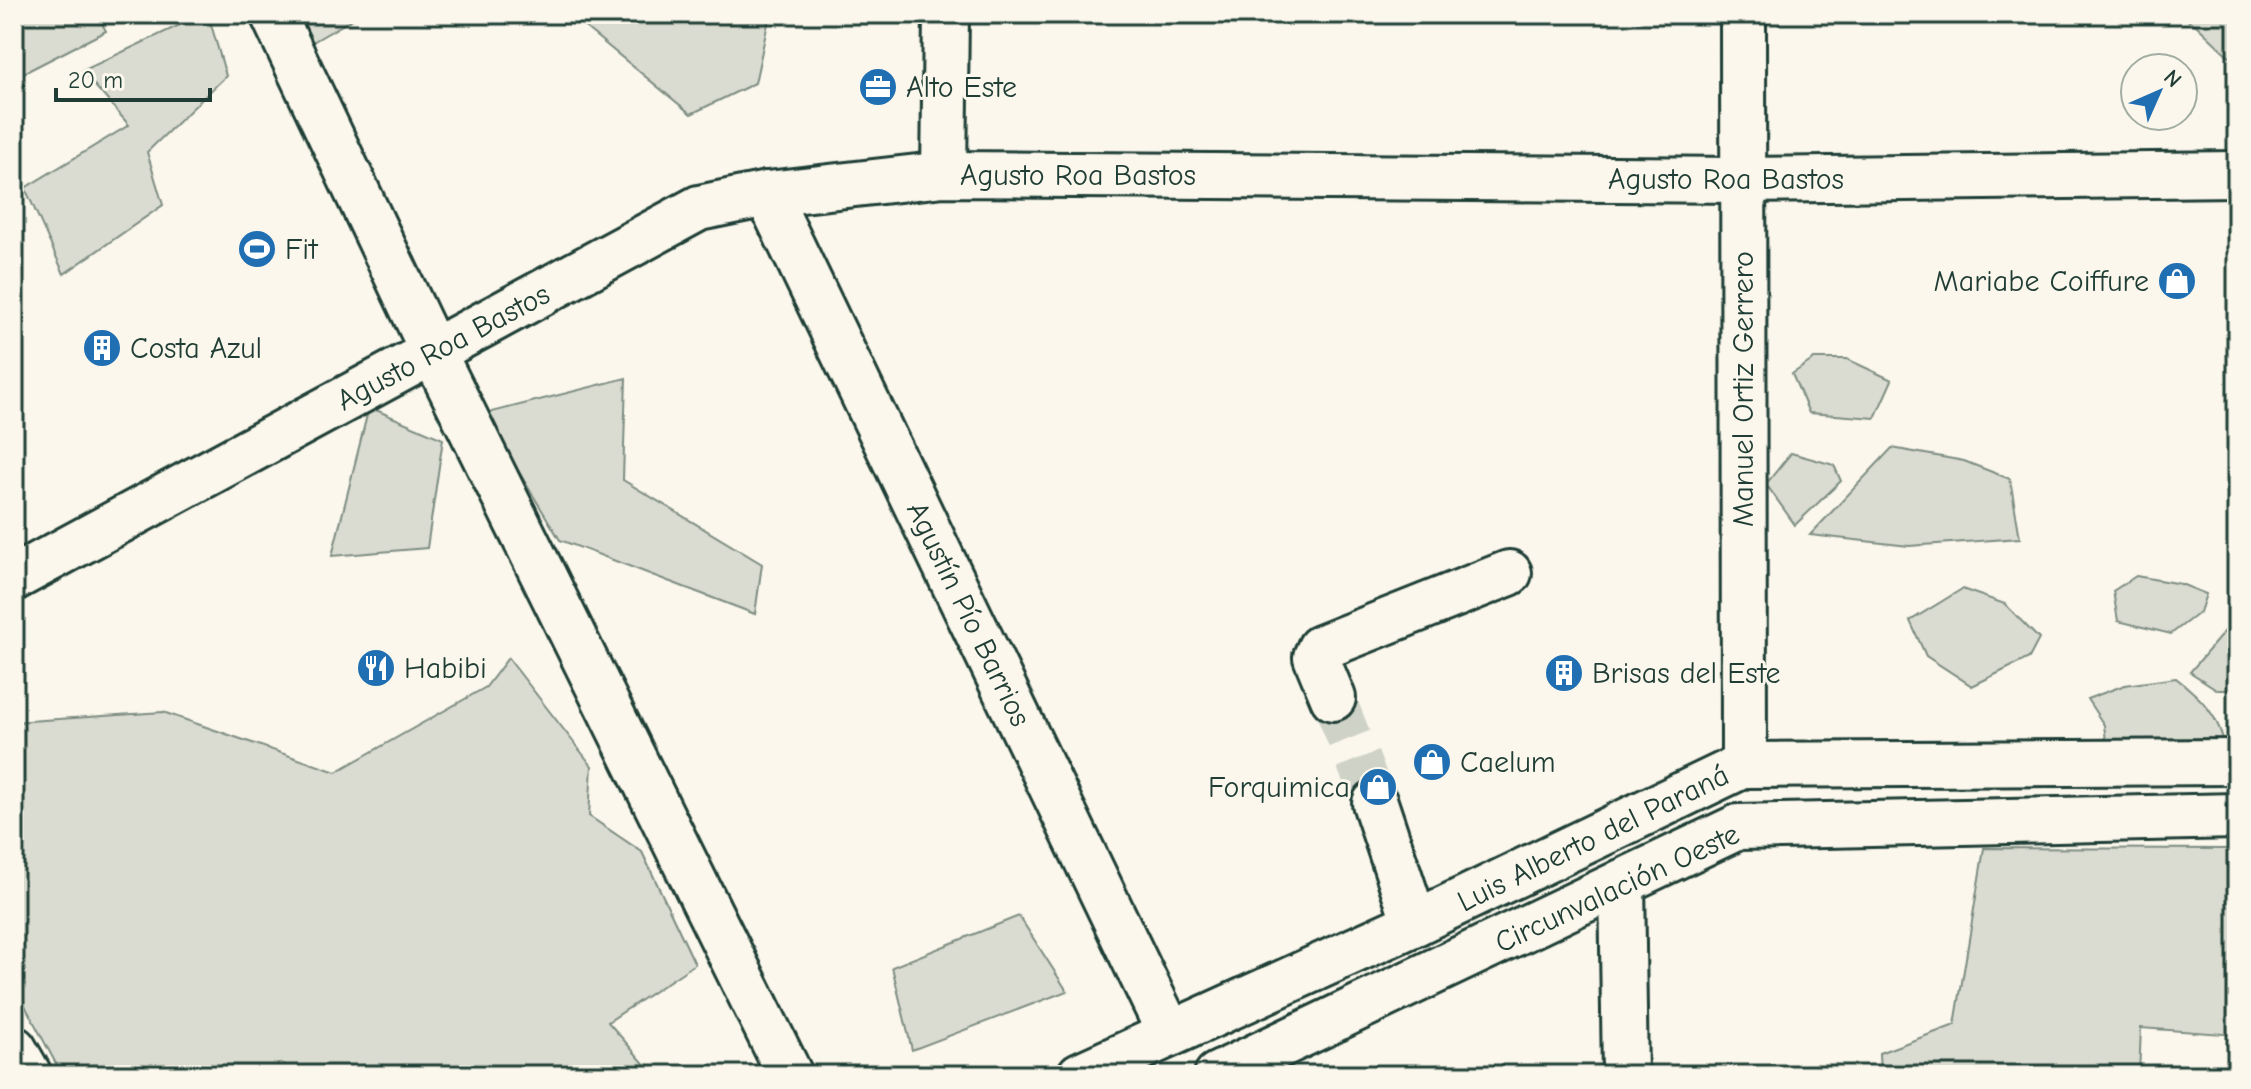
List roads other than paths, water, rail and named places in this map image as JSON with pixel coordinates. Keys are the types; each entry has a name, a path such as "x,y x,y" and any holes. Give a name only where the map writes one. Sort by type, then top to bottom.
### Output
{"street":[{"path":"273,14 433,352 790,1075"},
{"path":"944,174 946,14"},
{"name":"Manuel Ortiz Gerrero","path":"1743,14 1744,765"},
{"name":"Agusto Roa Bastos","path":"14,578 699,208 767,194 944,174 1743,180 2237,174"},
{"name":"Agustín Pío Barrios","path":"767,194 1170,1034"},
{"path":"1333,698 1316,657 1320,648 1509,573"},
{"name":"Luis Alberto del Paraná","path":"1080,1075 1415,923 1744,765 2237,762"},
{"path":"1375,803 1415,923"},
{"name":"Circunvalación Oeste","path":"1217,1075 1738,827 2237,816"},
{"path":"1622,882 1625,1075"},
{"path":"14,1049 29,1075"}],"tunnel":[{"path":"1333,698 1375,803"}],"place":[{"name":"Alto Este","path":"878,87"},
{"name":"Fit","path":"257,249"},
{"name":"Mariabe Coiffure","path":"2177,281"},
{"name":"Costa Azul","path":"102,348"},
{"name":"Habibi","path":"376,668"},
{"name":"Brisas del Este","path":"1564,673"},
{"name":"Caelum","path":"1432,762"},
{"name":"Forquimica","path":"1378,787"}]}
